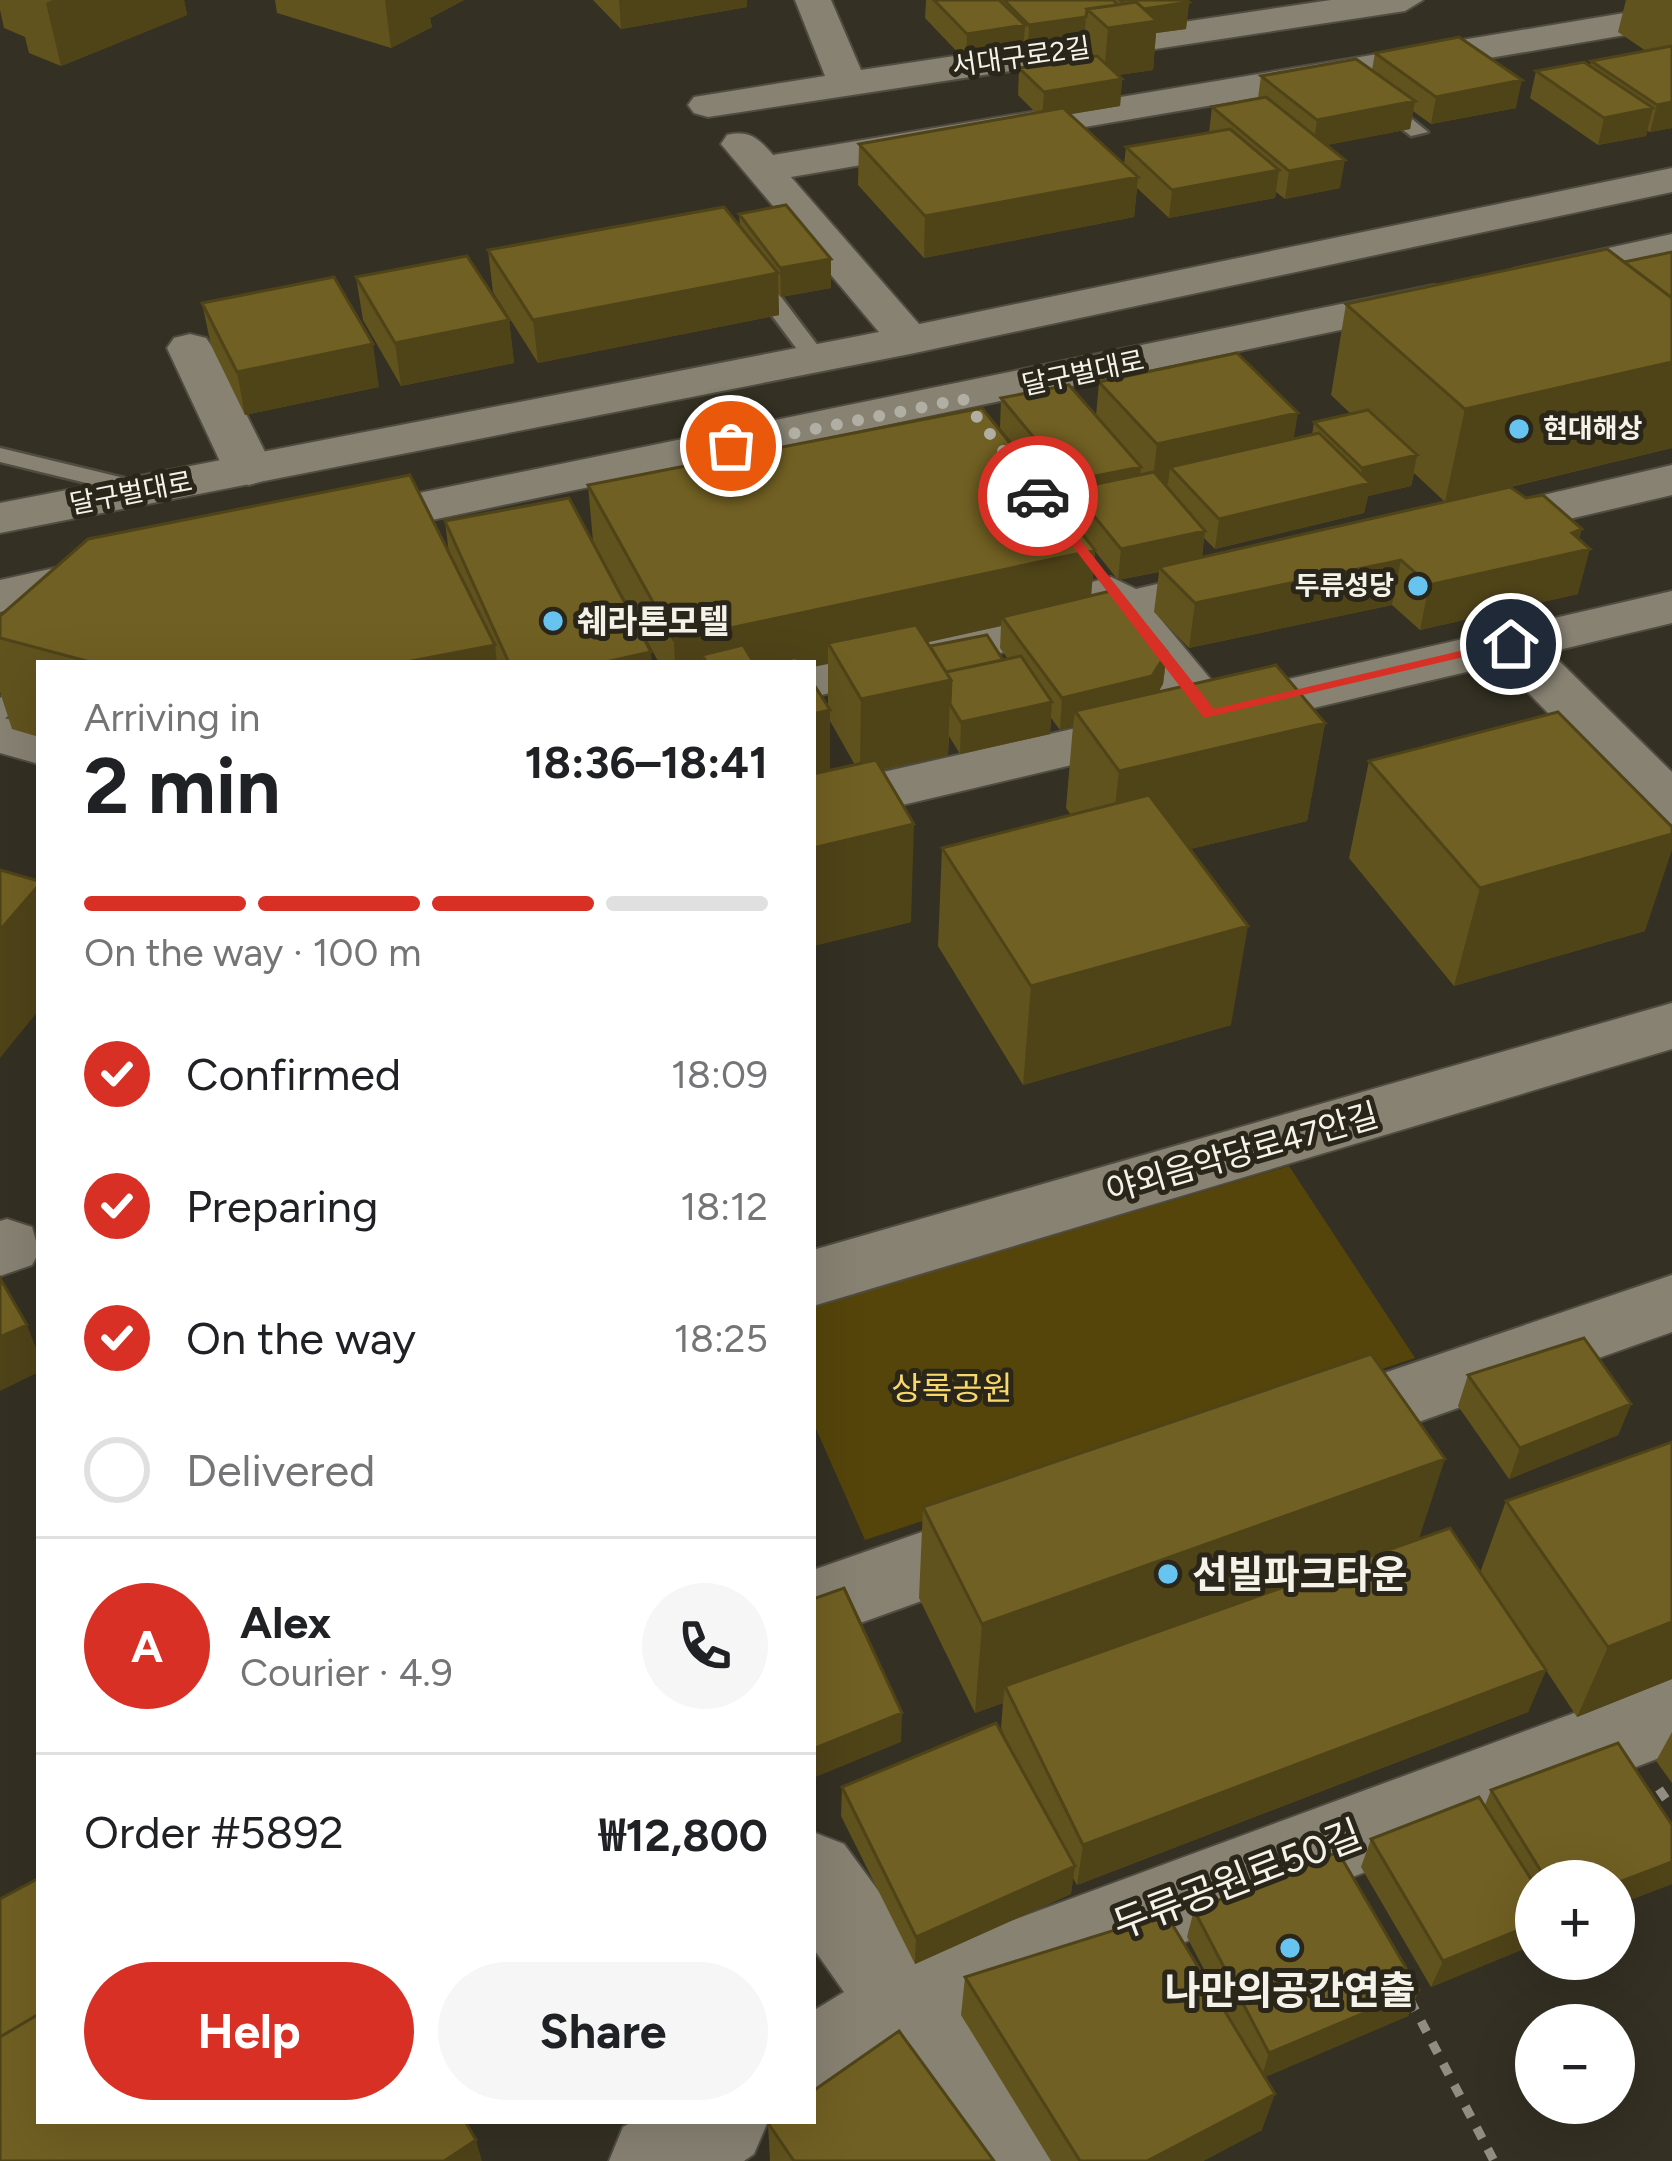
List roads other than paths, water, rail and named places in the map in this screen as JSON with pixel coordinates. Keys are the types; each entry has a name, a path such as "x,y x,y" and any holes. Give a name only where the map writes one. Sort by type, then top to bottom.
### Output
{"street":[{"path":"813,0 847,82"},
{"name":"서대구로2길","path":"763,169 707,105 1406,0"},
{"path":"763,169 1672,16"},
{"path":"763,169 910,340"},
{"name":"달구벌대로","path":"0,518 910,340 1672,180"},
{"name":"달구벌대로","path":"290,535 978,418 1672,247"},
{"path":"0,494 249,470 190,348"},
{"path":"1420,539 1672,480"},
{"path":"1079,551 1210,715"},
{"path":"0,596 159,560 0,615"},
{"path":"816,679 1283,571"},
{"path":"816,807 1672,607"},
{"path":"1511,644 1672,806"},
{"path":"0,734 36,745"},
{"name":"야외음악당로47안길","path":"816,1277 1672,1026"},
{"path":"1257,1449 1672,1303"},
{"path":"816,1604 1057,1519"},
{"name":"두류공원로50길","path":"816,2062 909,2004 1672,1715"},
{"path":"816,1878 1019,2161"},
{"path":"658,2161 716,2124"}],"lane":[{"path":"1339,72 1418,132"},
{"path":"735,251 816,359"},
{"path":"0,455 115,483"},
{"path":"0,713 36,681"}],"place":[{"name":"현대해상","path":"1519,429"},
{"name":"두류성당","path":"1418,586"},
{"name":"쉐라톤모텔","path":"553,621"},
{"name":"선빌파크타운","path":"1168,1574"},
{"name":"나만의공간연출","path":"1290,1948"}],"park label":[{"name":"상록공원","path":"952,1388"}]}
